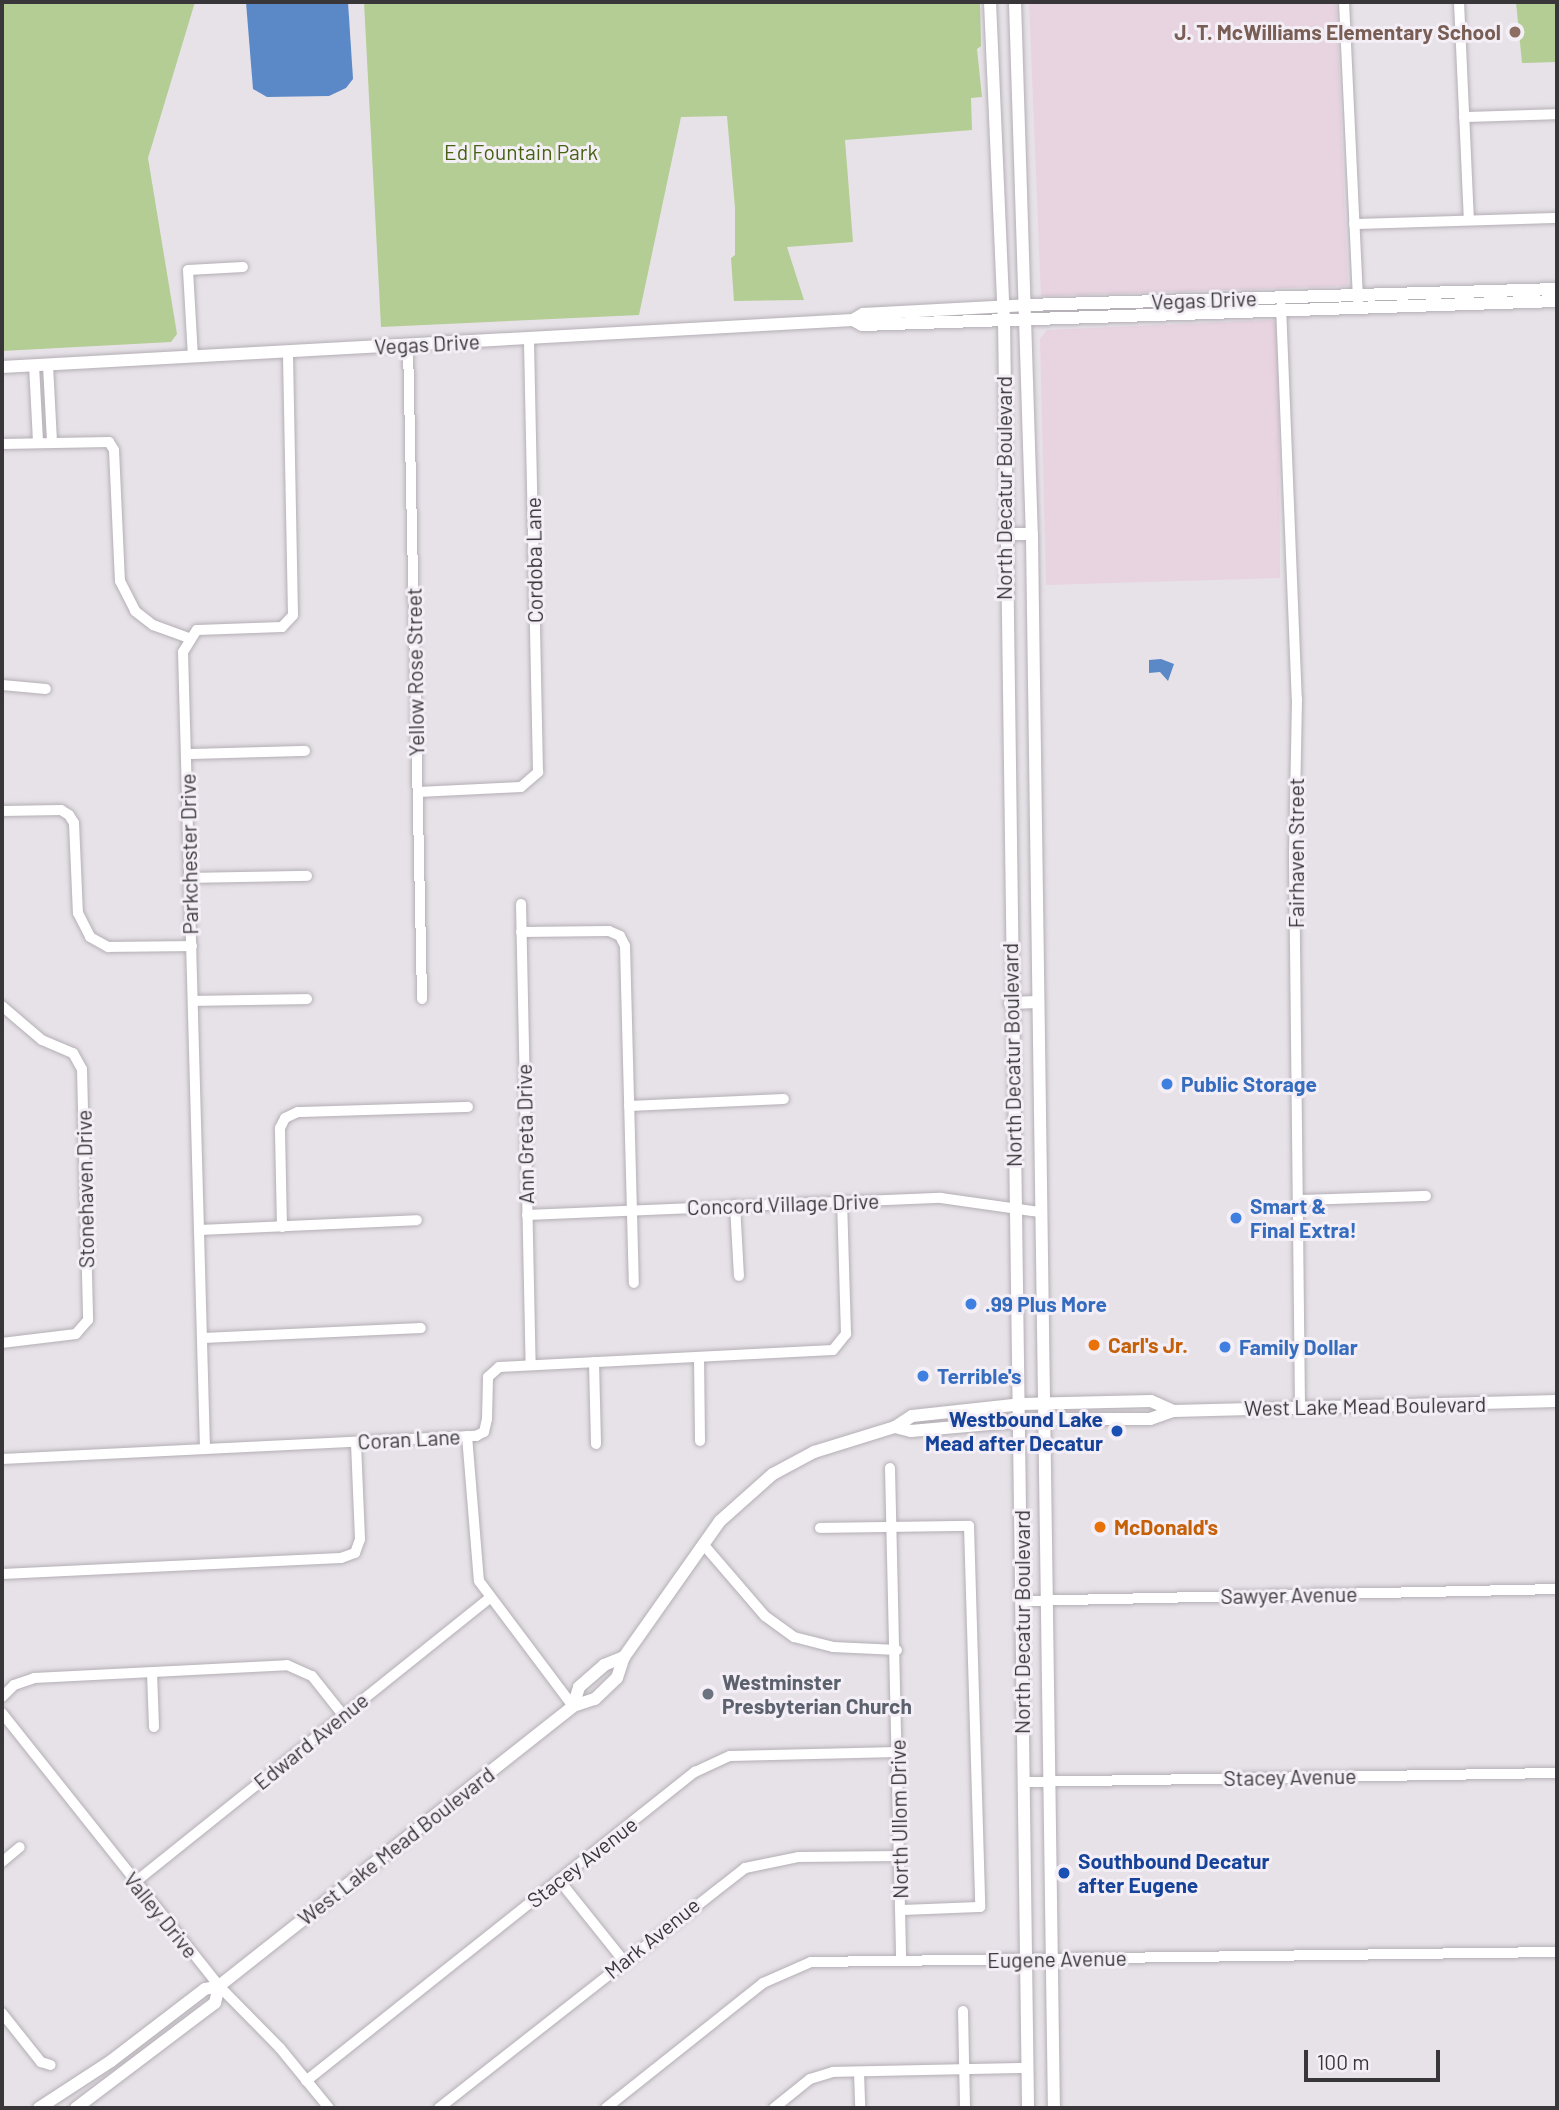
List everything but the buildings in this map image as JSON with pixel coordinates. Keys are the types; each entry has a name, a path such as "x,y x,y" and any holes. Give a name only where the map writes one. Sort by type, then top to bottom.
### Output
{"main road":[{"name":"North Decatur Boulevard","path":"990,2 1003,313 1010,1003 1022,1404 1021,1601 1028,2108"},
{"name":"North Decatur Boulevard","path":"1015,2 1028,312 1054,2108"},
{"name":"Vegas Drive","path":"2,367 853,320 862,325 1003,313 1358,301 1557,289"},
{"name":"Vegas Drive","path":"1358,301 1557,300"},
{"path":"1004,534 1032,534"},
{"path":"1008,789 1033,788"},
{"path":"1010,1003 1037,1002"},
{"name":"West Lake Mead Boulevard","path":"39,2108 111,2062 205,1989 219,1986 573,1706 595,1699 617,1678 624,1657 703,1544 740,1500 773,1474 826,1447 895,1427 912,1416 1045,1403 1151,1401 1173,1411"},
{"name":"West Lake Mead Boulevard","path":"895,1427 912,1431 1045,1419 1150,1419 1173,1411 1557,1401"},
{"name":"West Lake Mead Boulevard","path":"573,1706 579,1687 604,1665 624,1657"},
{"name":"West Lake Mead Boulevard","path":"76,2108 215,2004 219,1986"}],"street":[{"path":"1344,2 1358,301"},
{"path":"1459,2 1469,220"},
{"path":"1464,117 1557,114"},
{"path":"1354,224 1557,218"},
{"path":"193,356 188,270 243,267"},
{"name":"Fairhaven Street","path":"1281,304 1297,699 1294,853 1300,1407"},
{"name":"Cordoba Lane","path":"418,792 522,787 533,781 538,772 529,338"},
{"name":"Yellow Rose Street","path":"408,345 422,999"},
{"path":"2,444 108,442 114,450 120,581 135,611 153,625 188,638 197,629 282,627 293,615 288,351"},
{"path":"34,365 38,442"},
{"path":"48,365 52,442"},
{"name":"Parkchester Drive","path":"188,638 183,652 205,1449"},
{"path":"2,685 46,689"},
{"path":"187,754 305,751"},
{"path":"2,811 61,810 69,815 74,823 78,913 90,937 108,947 191,946"},
{"path":"190,878 306,876"},
{"name":"Ann Greta Drive","path":"521,904 531,1364"},
{"path":"521,932 609,931 620,936 625,946 634,1283"},
{"path":"193,1001 307,999"},
{"name":"Stonehaven Drive","path":"2,1006 42,1040 73,1053 82,1069 88,1320 76,1334 2,1343"},
{"path":"629,1106 784,1099"},
{"path":"282,1227 280,1128 285,1118 298,1112 468,1108"},
{"path":"1299,1200 1426,1196"},
{"name":"Concord Village Drive","path":"527,1215 941,1198 1039,1212"},
{"name":"Coran Lane","path":"2,1459 467,1436 484,1432 492,1370 531,1364 833,1350 846,1334 842,1202"},
{"path":"735,1205 739,1276"},
{"path":"200,1230 417,1220"},
{"path":"202,1338 421,1328"},
{"path":"699,1357 700,1441"},
{"path":"594,1362 596,1444"},
{"path":"467,1436 474,1564 489,1599 573,1706"},
{"path":"2,1574 341,1558 355,1553 360,1539 356,1442"},
{"name":"North Ullom Drive","path":"890,1468 897,1650 901,1961"},
{"path":"820,1528 969,1526 979,1907 901,1910"},
{"path":"703,1544 765,1616 794,1637 833,1647 897,1650"},
{"name":"Sawyer Avenue","path":"1021,1601 1557,1589"},
{"name":"Edward Avenue","path":"134,1883 489,1599"},
{"path":"2,1697 14,1685 34,1678 287,1665 312,1676 343,1716"},
{"path":"152,1672 154,1727"},
{"name":"Valley Drive","path":"2,1713 134,1883 219,1986 328,2108"},
{"name":"Stacey Avenue","path":"306,2081 695,1772 718,1760 898,1752"},
{"name":"Stacey Avenue","path":"1024,1782 1557,1773"},
{"path":"2,1862 20,1847"},
{"name":"Mark Avenue","path":"439,2108 745,1868 798,1857 900,1856"},
{"path":"559,1880 624,1961"},
{"name":"Eugene Avenue","path":"606,2108 763,1983 797,1965 901,1961 1557,1952"},
{"path":"963,2011 965,2108"},
{"path":"2,2013 41,2062 51,2065"},
{"path":"774,2108 810,2079 833,2072 1027,2068"},
{"path":"859,2072 860,2108"}],"shaded area":[{"path":"1029,2 1336,2 1348,286 1041,296"},
{"path":"1271,320 1278,325 1280,578 1046,585 1040,339 1047,330"}],"green space":[{"path":"2,2 195,2 148,158 177,334 171,342 2,351"},
{"name":"Ed Fountain Park","path":"364,2 980,2 981,46 977,49 982,97 971,98 972,130 845,140 853,242 787,247 804,300 734,301 731,258 735,255 735,208 727,116 681,117 639,315 381,327"},
{"path":"1516,2 1557,2 1557,62 1522,63"}],"water":[{"path":"246,2 348,2 353,79 346,88 329,96 267,97 253,89"},
{"path":"1161,659 1174,664 1168,681 1160,672 1149,673 1149,660"}],"place":[{"name":"J. T. McWilliams Elementary School","path":"1515,32"},
{"name":"Public Storage","path":"1167,1084"},
{"name":"Smart & Final Extra!","path":"1236,1218"},
{"name":".99 Plus More","path":"971,1304"},
{"name":"Carl's Jr.","path":"1094,1345"},
{"name":"Family Dollar","path":"1225,1347"},
{"name":"Terrible's","path":"923,1376"},
{"name":"Westbound Lake Mead after Decatur","path":"1117,1431"},
{"name":"McDonald's","path":"1100,1527"},
{"name":"Westminster Presbyterian Church","path":"708,1694"},
{"name":"Southbound Decatur after Eugene","path":"1064,1873"}]}
